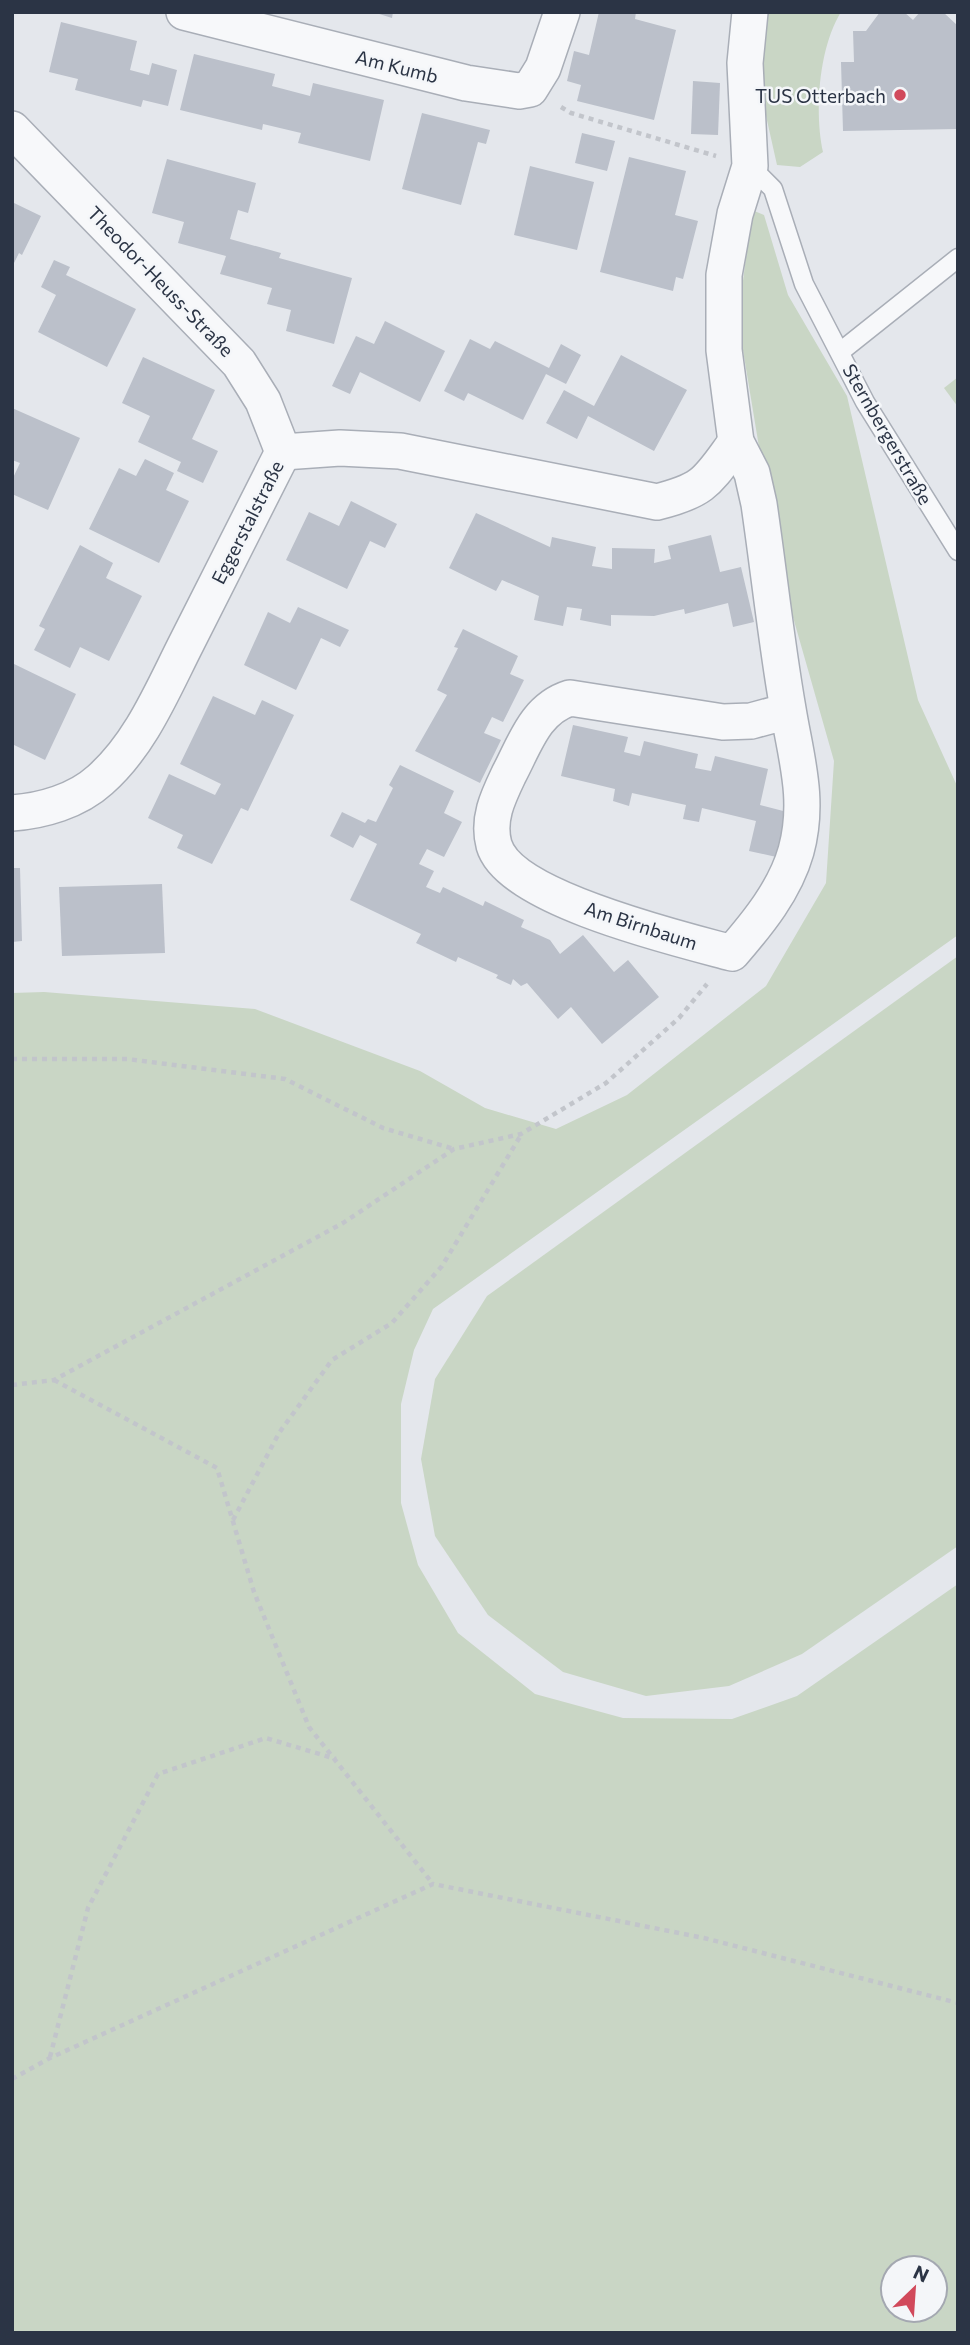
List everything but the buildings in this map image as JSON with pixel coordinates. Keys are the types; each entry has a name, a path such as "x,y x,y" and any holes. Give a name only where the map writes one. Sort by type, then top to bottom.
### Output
{"street":[{"name":"Am Kumb","path":"184,12 466,83 519,92 530,89"},
{"path":"530,89 543,68 562,12"},
{"path":"732,953 757,924 780,889 796,851 804,798 801,764 788,711 759,504 752,473 736,442 724,350 724,275 735,214 750,166 745,63 750,12"},
{"name":"Theodor-Heuss-Straße","path":"12,129 239,362 263,401 283,452"},
{"name":"Eggerstalstraße","path":"12,813 36,811 69,799 99,782 122,757 150,714 283,452 340,448 400,451 657,502 688,494 710,479 736,442"},
{"name":"Am Birnbaum","path":"732,953 616,920 545,889 516,873 495,848 491,822 498,796 540,716 553,704 570,698 723,722 751,722 788,711"}],"lane":[{"name":"Sternbergerstraße","path":"750,166 773,189 804,284 841,352 864,402 958,551"},
{"name":"Sternbergerstraße","path":"841,352 958,258"}],"path":[{"path":"530,89 571,113 750,166"},
{"path":"12,1385 54,1380 343,1223 454,1149 521,1134 606,1083 679,1018 732,953"},
{"path":"12,1059 127,1059 285,1079 383,1128 454,1149"},
{"path":"232,1521 279,1433 332,1360 392,1323 442,1266 521,1134"},
{"path":"54,1380 217,1468 254,1592 309,1727 433,1884"},
{"path":"50,2058 88,1908 158,1774 266,1738 336,1759"},
{"path":"12,2079 50,2058 433,1884 704,1938 958,2003"}],"green space":[{"path":"763,12 841,12 828,43 820,80 819,118 823,152 800,167 777,165 758,80"},
{"path":"752,210 764,215 788,295 847,396 918,700 958,788 958,935 433,1309 414,1350 401,1404 401,1503 418,1565 458,1633 535,1694 623,1718 732,1719 797,1696 958,1584 958,2333 12,2333 12,993 44,992 255,1009 420,1071 485,1108 556,1129 627,1095 766,986 826,883 834,761 779,568 738,320"},
{"path":"958,377 958,407 944,388"},
{"path":"958,956 958,1546 802,1654 729,1686 646,1696 563,1672 488,1615 435,1536 421,1459 435,1379 487,1296"}],"place":[{"name":"TUS Otterbach","path":"900,95"}]}
